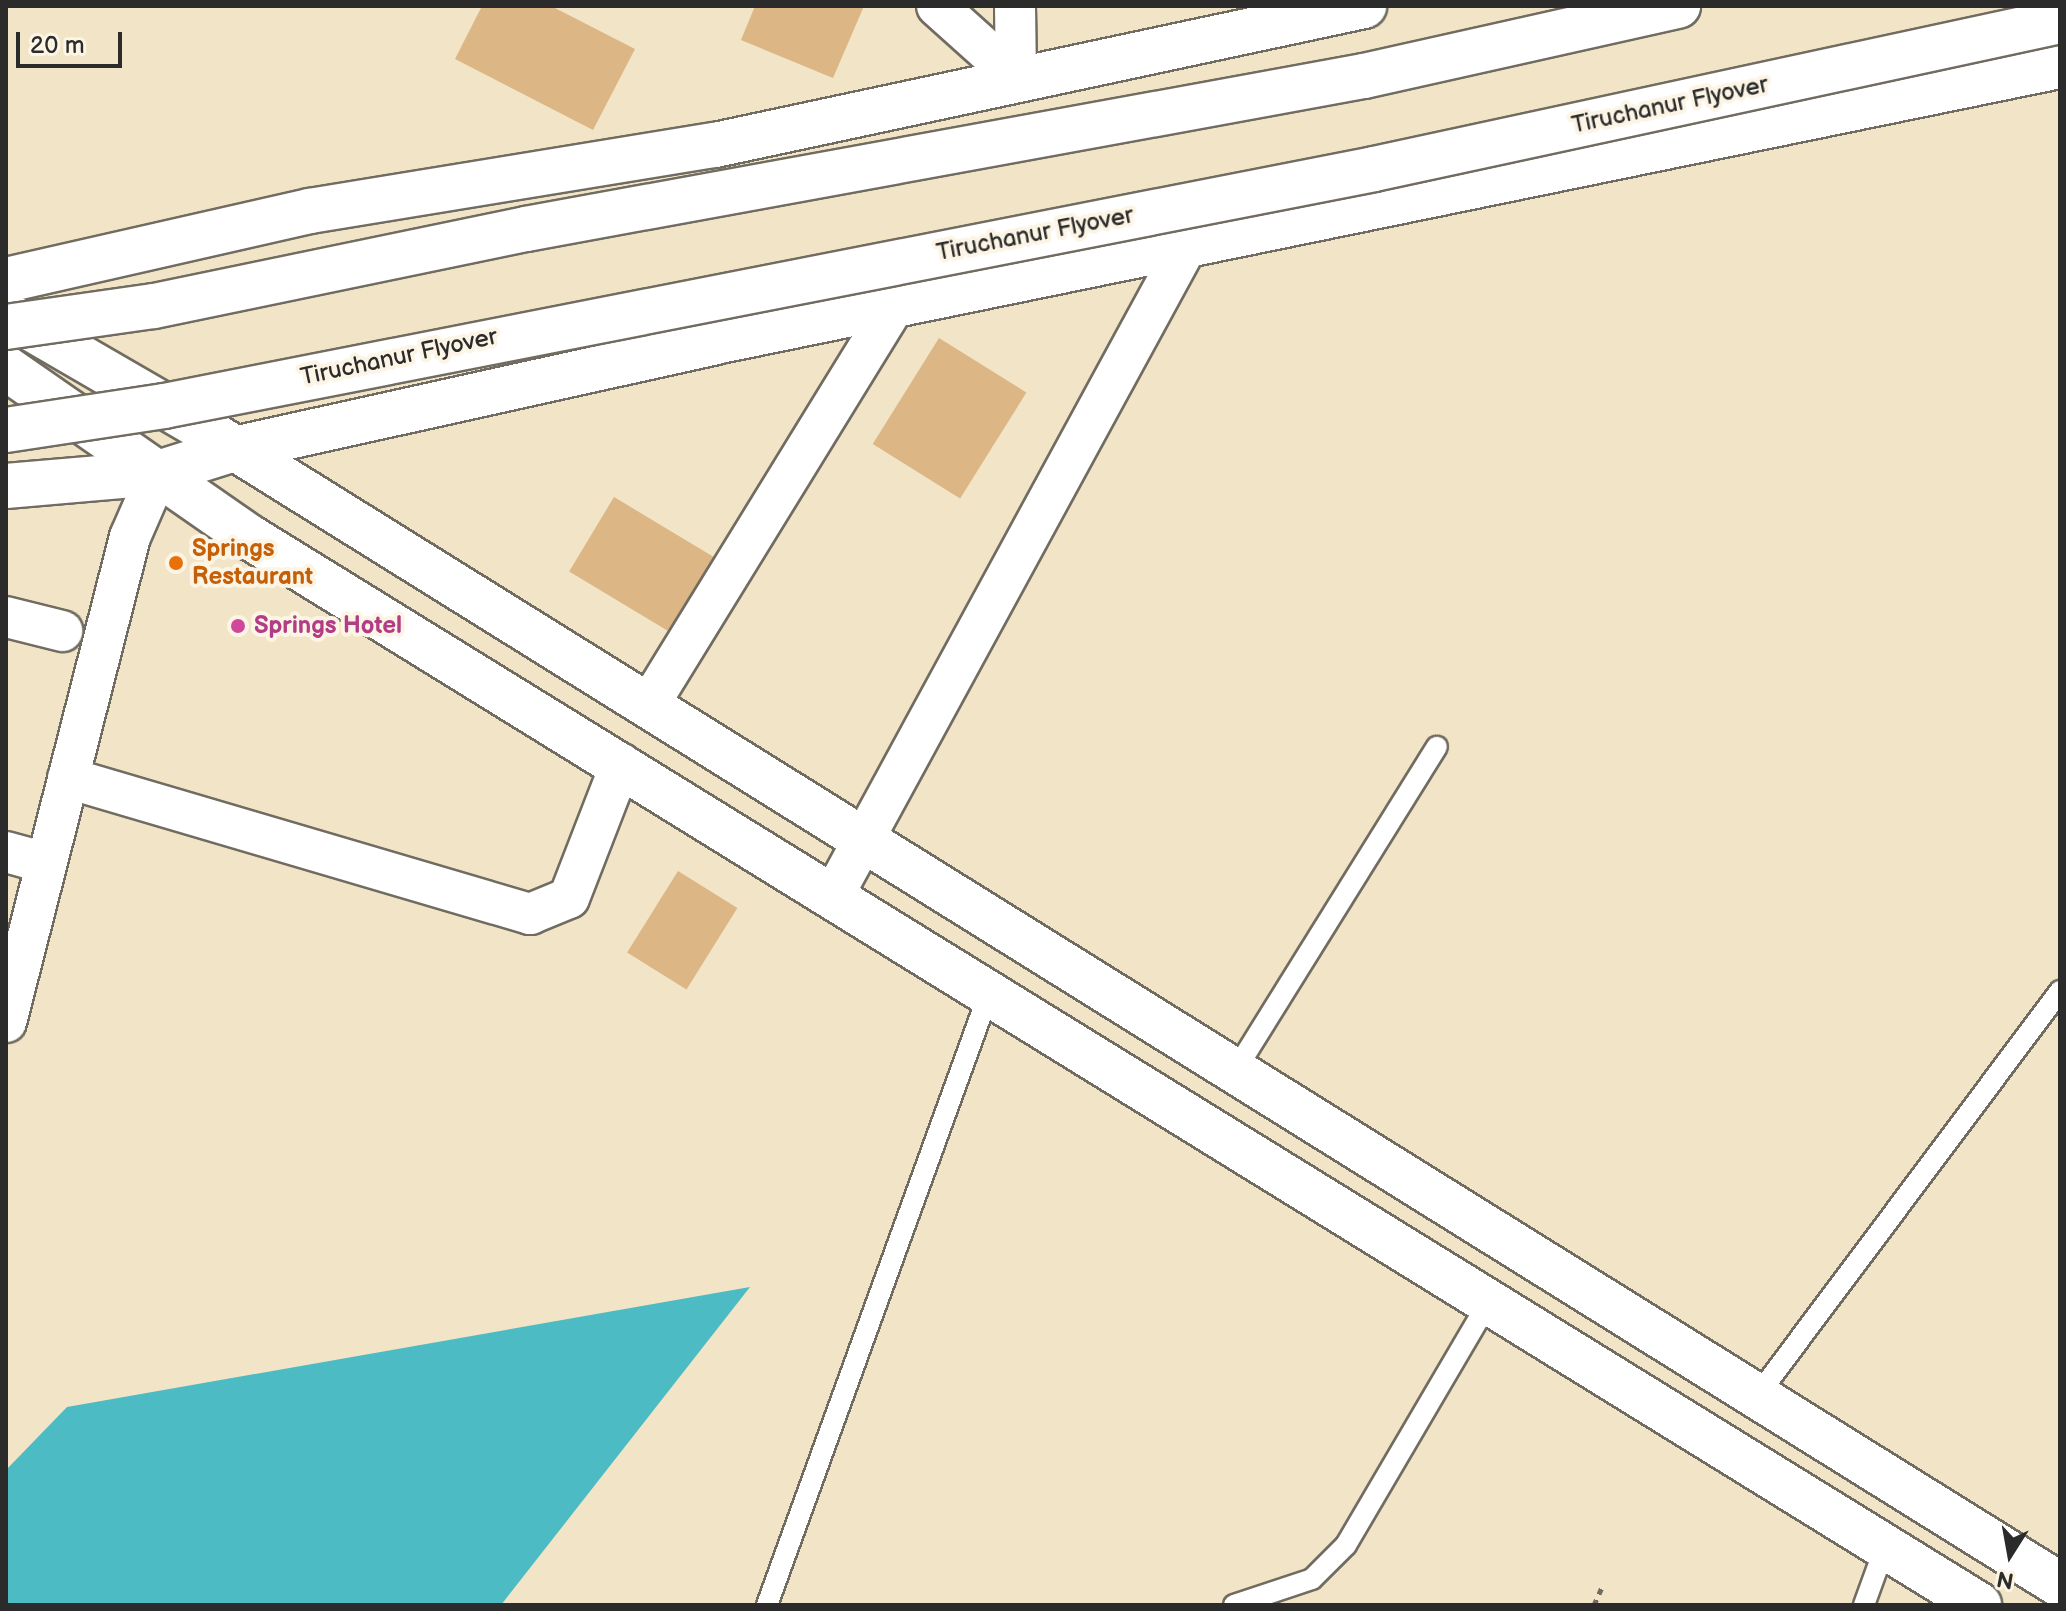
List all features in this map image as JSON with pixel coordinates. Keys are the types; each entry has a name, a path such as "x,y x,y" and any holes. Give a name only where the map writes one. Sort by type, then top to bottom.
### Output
{"main road":[{"path":"6,280 310,211 715,145 1016,77 1267,15 1364,6"},
{"path":"6,327 154,306 542,226 1364,76 1678,6"},
{"name":"Tiruchanur Flyover","path":"6,430 164,406 1374,169 2060,21"},
{"path":"6,486 158,473 234,449 895,304 2060,66"},
{"path":"6,314 234,449 2060,1585"},
{"path":"6,368 251,538 834,894 1487,1305 1979,1605"},
{"path":"1895,1553 1936,1508"}],"street":[{"path":"937,6 1016,77"},
{"path":"1015,6 1016,77"},
{"path":"834,894 867,843 1186,247"},
{"path":"648,706 895,304"},
{"path":"6,1022 130,537 158,473"},
{"path":"6,617 62,631"},
{"path":"68,778 530,914 569,898 621,764"},
{"path":"6,852 46,863"}],"lane":[{"path":"1235,1071 1437,747"},
{"path":"1757,1396 2060,991"},
{"path":"767,1605 989,993"},
{"path":"1234,1605 1312,1579 1346,1545 1487,1305"},
{"path":"1864,1605 1895,1553"}],"path":[{"path":"1594,1605 1602,1587"}],"water":[{"path":"750,1287 501,1605 6,1605 6,1470 67,1407"}],"building":[{"path":"482,6 551,6 635,49 593,130 455,59"},
{"path":"755,6 864,6 833,78 741,40"},
{"path":"939,338 1026,393 960,499 873,444"},
{"path":"614,497 751,579 706,654 569,572"},
{"path":"678,871 737,908 686,990 627,952"}],"place":[{"name":"Springs Restaurant","path":"176,563"},
{"name":"Springs Hotel","path":"238,626"}]}
